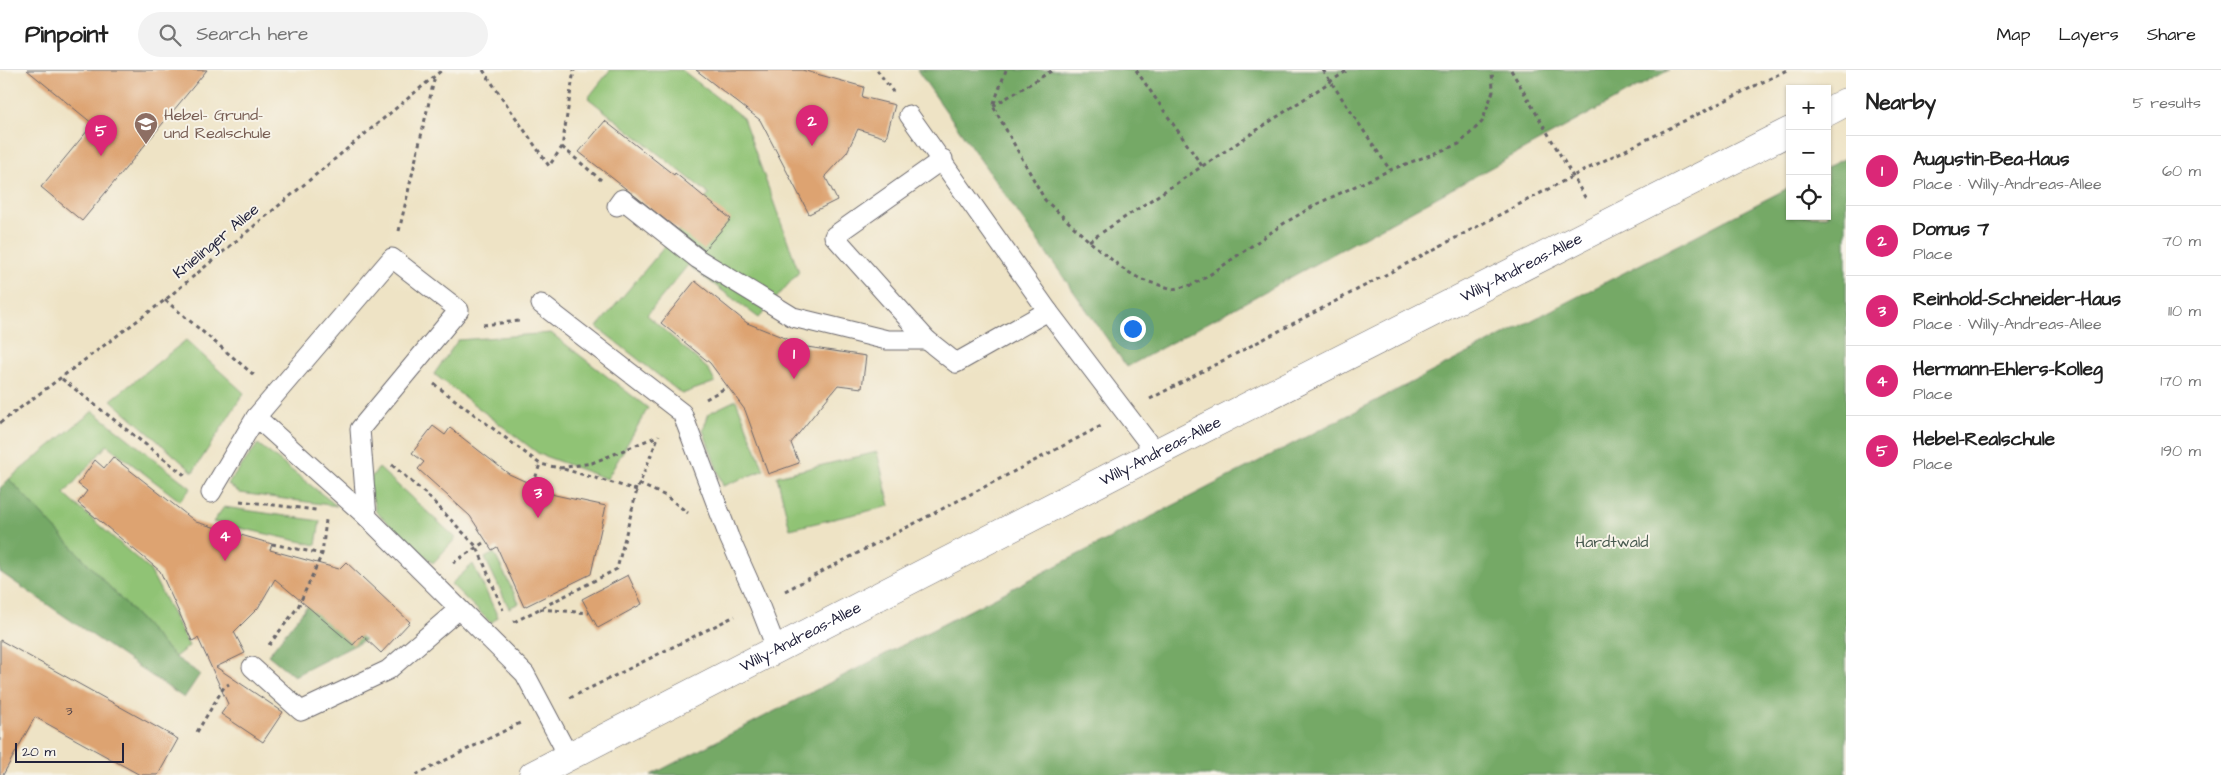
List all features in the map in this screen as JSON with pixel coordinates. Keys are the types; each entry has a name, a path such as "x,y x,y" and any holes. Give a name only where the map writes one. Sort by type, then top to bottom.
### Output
{"street":[{"path":"1831,110 1846,102"},
{"name":"Willy-Andreas-Allee","path":"533,775 1156,453 1786,133"}],"lane":[{"path":"909,115 1048,311 1156,453"},
{"path":"942,159 834,236 927,340 956,362 1048,311"},
{"path":"620,202 698,259 793,317 887,340 927,340"},
{"path":"211,493 256,417 392,258 458,310 360,429 367,517"},
{"path":"541,304 682,413 729,536 777,650"},
{"path":"256,417 367,517 525,674 569,757"},
{"path":"252,667 301,711 388,670 460,609"}],"path":[{"name":"Knielinger Allee","path":"0,423 62,379 165,300 442,70"},
{"path":"483,70 549,166 562,146 574,70"},
{"path":"1006,70 993,106 1045,200 1088,241 1123,270 1142,280 1173,289 1192,285 1208,276 1300,213 1390,170 1459,144 1482,122 1493,92 1492,70"},
{"path":"993,106 1053,70"},
{"path":"1136,70 1202,166"},
{"path":"1322,70 1390,170"},
{"path":"1088,241 1331,83 1348,70"},
{"path":"1511,70 1601,227"},
{"path":"392,258 435,76"},
{"path":"562,146 620,202"},
{"path":"165,300 276,393"},
{"path":"443,329 558,317"},
{"path":"411,367 540,464 637,490"},
{"path":"560,468 592,463 659,435 682,413"},
{"path":"510,624 617,569 637,490 659,435"},
{"path":"360,439 428,496 477,547 506,616"},
{"path":"533,485 540,464"},
{"path":"639,484 666,496 689,514"},
{"path":"197,732 224,687 252,667 298,607 322,554 327,512"},
{"path":"429,579 486,541"},
{"path":"272,544 322,554"},
{"path":"539,609 589,612"}],"green space":[{"path":"610,70 682,70 743,118 799,272 759,318 688,265 647,315 708,369 715,382 682,394 597,327 709,194 588,98"},
{"path":"917,70 1669,70 1127,367"},
{"name":"Hardtwald","path":"1846,158 1846,775 651,775 1786,189 1786,220 1831,220 1831,165"},
{"path":"551,333 648,408 607,479 539,454 434,374 458,340"},
{"path":"186,340 244,393 193,472 111,400"},
{"path":"736,400 764,470 723,486 703,430 709,413"},
{"path":"93,411 191,488 180,501 107,445 64,494 150,570 189,646 175,657 9,479"},
{"path":"258,444 337,506 240,493 228,484"},
{"path":"877,452 890,506 790,529 777,476"},
{"path":"379,468 456,538 433,563 376,512 368,481"},
{"path":"9,479 175,657 200,674 184,698 0,572 0,488"},
{"path":"224,507 320,521 316,545 213,522"},
{"path":"494,553 519,603 509,608 485,558"},
{"path":"473,564 498,617 491,623 451,584"},
{"path":"315,596 365,640 294,676 268,655"}],"building":[{"path":"27,70 207,70 82,221 41,187 93,124"},
{"path":"696,70 802,70 864,87 862,97 895,105 886,138 858,129 847,152 825,176 837,200 809,214 760,120"},
{"path":"605,121 674,175 675,173 731,219 704,250 579,152"},
{"path":"695,281 747,323 807,347 866,356 862,388 838,385 791,443 799,463 768,474 745,410 710,363 661,323"},
{"path":"433,426 445,435 450,428 509,474 555,495 606,506 591,574 524,607 497,547 492,550 470,516 418,469 424,462 412,453"},
{"path":"113,457 196,522 272,544 270,550 339,569 346,562 410,622 381,653 362,635 353,645 275,579 258,608 234,632 245,653 216,667 283,712 263,742 221,714 228,704 198,638 192,641 160,571 78,503 87,491 78,484 95,460 104,468"},
{"path":"628,575 642,604 598,628 582,599"},
{"path":"0,640 178,739 158,775 140,775 35,717 3,775 0,775"}],"place":[{"name":"Hebel- Grund- und Realschule","path":"146,145"},
{"name":"Domus 7","path":"812,146"},
{"name":"Hebel-Realschule","path":"101,156"},
{"name":"Augustin-Bea-Haus","path":"794,379"},
{"name":"Reinhold-Schneider-Haus","path":"538,518"},
{"name":"Hermann-Ehlers-Kolleg","path":"225,561"}]}
